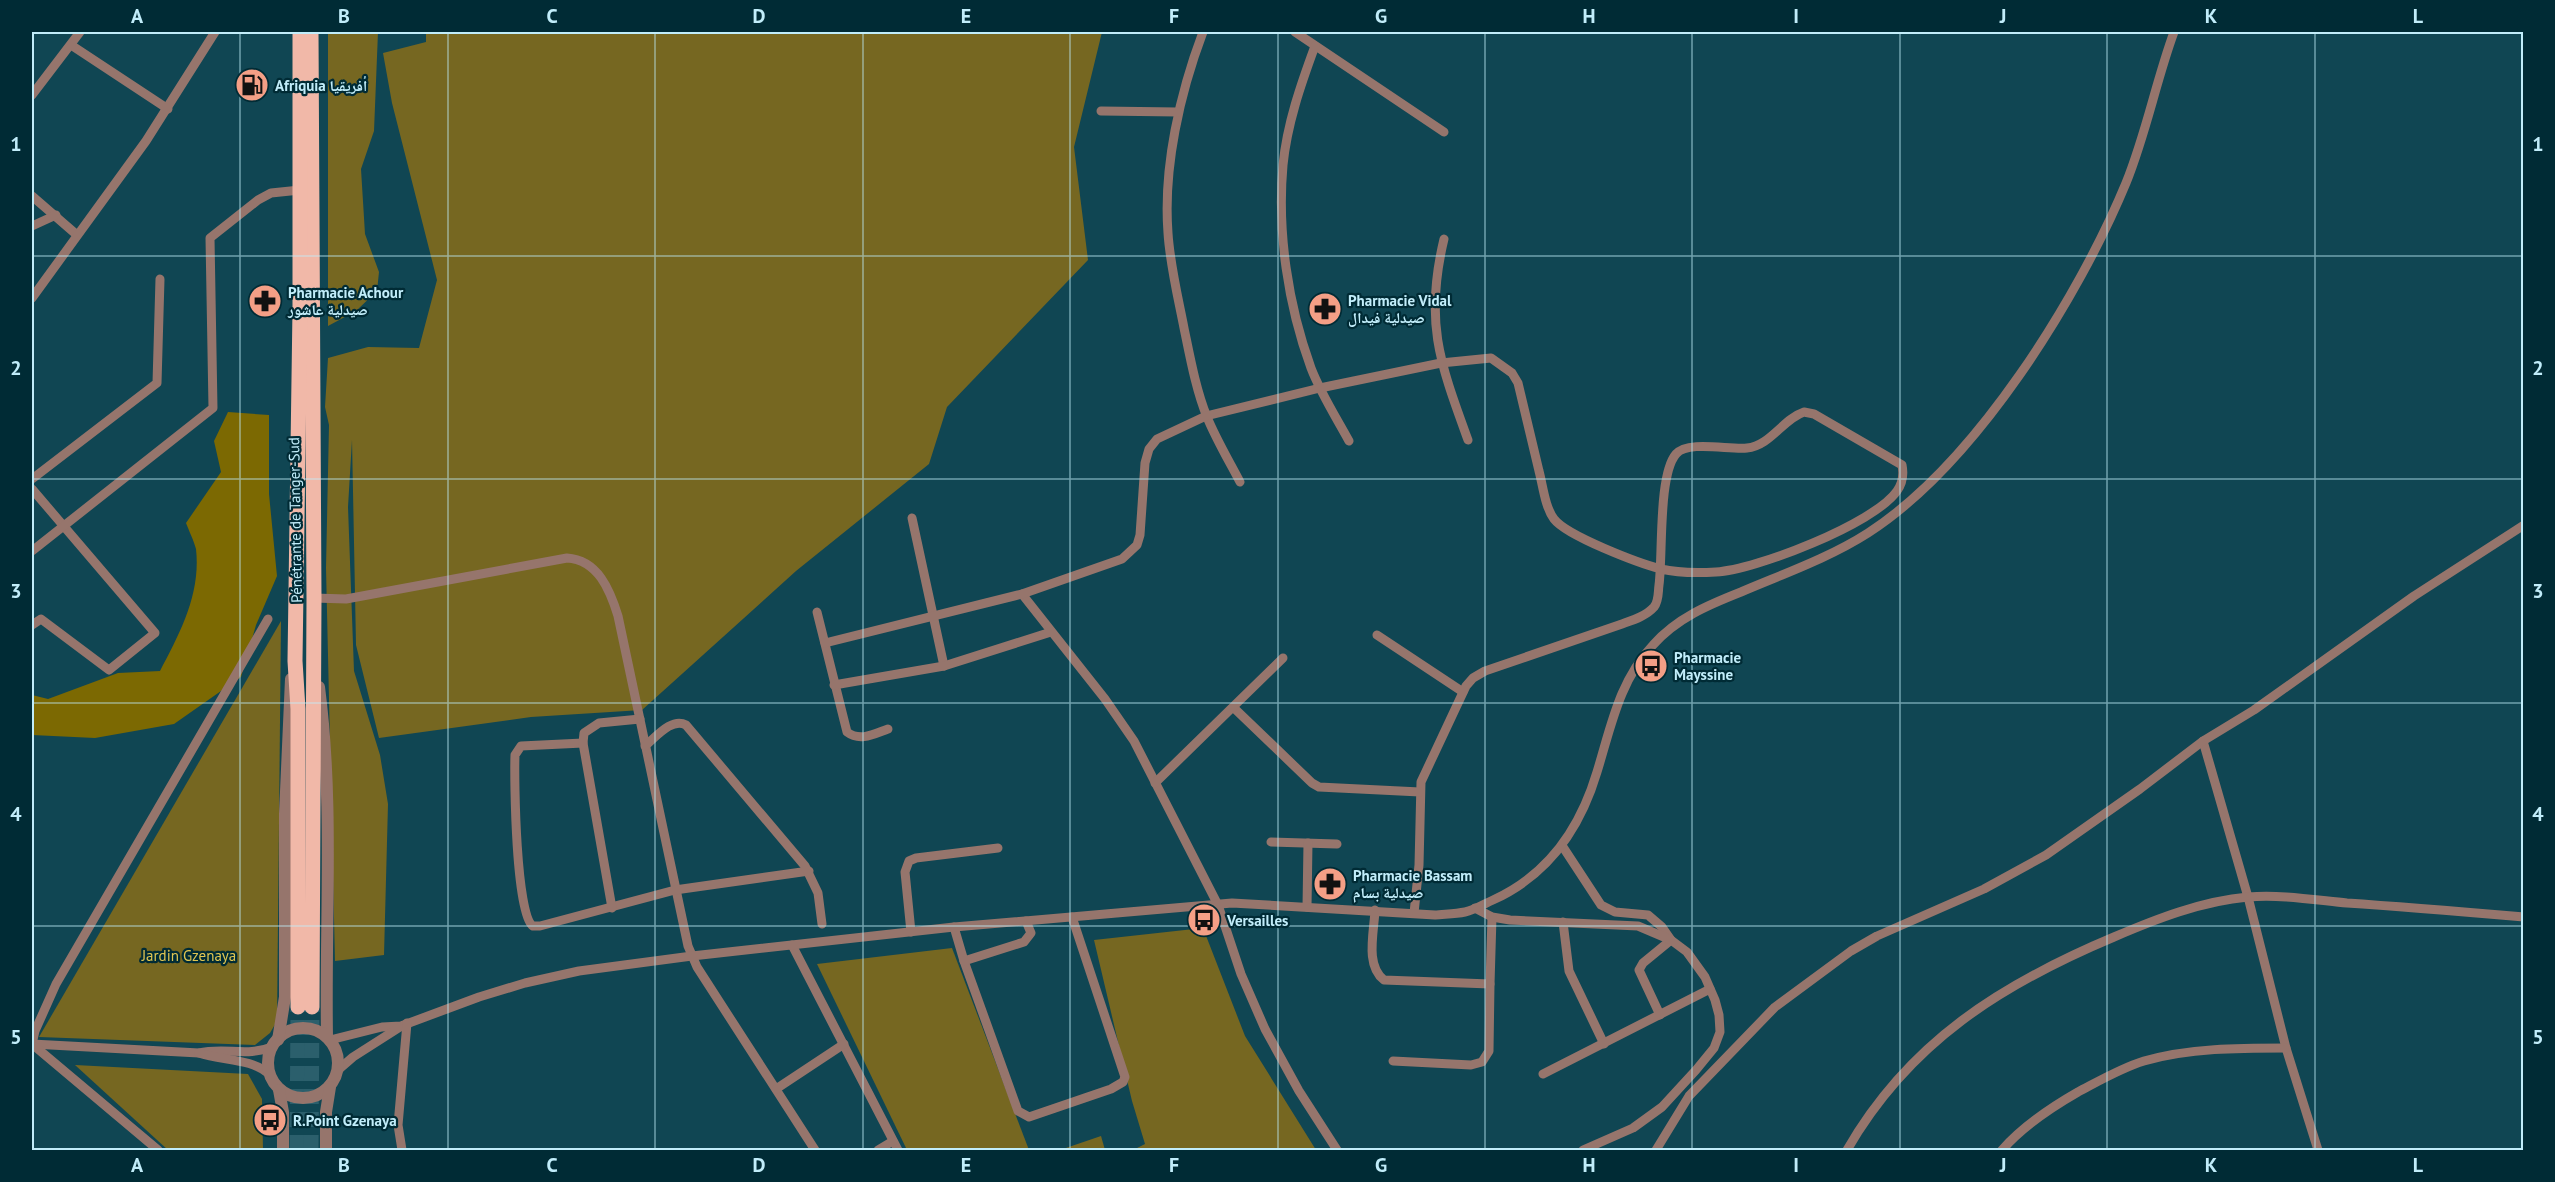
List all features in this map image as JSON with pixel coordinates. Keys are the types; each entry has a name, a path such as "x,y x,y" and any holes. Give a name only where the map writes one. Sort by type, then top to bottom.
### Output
{"highway":[{"name":"Pénétrante de Tanger-Sud","path":"300,32 300,190 306,339"},
{"name":"Pénétrante de Tanger-Sud","path":"305,402 314,598 314,660 305,1007 295,661 305,402 311,32"}],"street":[{"path":"32,95 80,32"},
{"path":"32,298 168,109 215,32"},
{"path":"1203,32 1178,112 1168,187 1168,232 1186,341 1206,416 1240,482"},
{"path":"1295,32 1444,132"},
{"path":"326,1150 326,1112 330,1087 338,1070 353,1057 404,1024 479,996 579,971 954,927 1218,904 1375,910 1435,915 1465,912 1505,895 1530,879 1563,847 1588,801 1607,734 1628,678 1653,644 1678,622 1713,602 1832,552 1880,525 1918,494 1990,412 2055,321 2103,233 2141,141 2174,32"},
{"path":"70,45 168,109"},
{"path":"1315,46 1293,111 1283,165 1284,253 1305,349 1320,388 1349,441"},
{"path":"1101,111 1178,112"},
{"path":"32,551 213,408 210,238 258,200 271,193 300,190"},
{"path":"32,196 77,235"},
{"path":"32,226 56,215"},
{"path":"1444,239 1437,266 1435,333 1441,363 1468,440"},
{"path":"32,479 157,383 160,279"},
{"path":"825,643 1022,594 1122,558 1137,545 1140,535 1145,463 1149,449 1157,439 1206,416 1320,388 1441,363 1491,358 1512,373 1518,382 1553,518 1574,536 1662,569 1717,572 1738,569 1837,532 1879,509 1892,497 1900,486 1903,474 1902,465 1823,420 1804,412 1786,421 1766,440 1753,447 1684,447 1672,460 1667,477 1662,569 1657,602 1650,611 1622,624 1485,671 1468,682 1428,764 1420,792 1419,865 1414,913"},
{"path":"32,489 154,633 109,670 41,619 32,625"},
{"path":"912,518 944,666"},
{"path":"1656,1150 1689,1096 1775,1007 1851,951 1877,936 1984,889 2046,855 2204,741 2254,710 2424,590 2523,525"},
{"path":"314,598 346,599 559,559 582,561 597,573 615,605 675,890 692,956 815,1150"},
{"path":"1022,594 1134,741 1218,904 1241,974 1265,1029 1299,1091 1336,1150"},
{"path":"817,612 847,732 859,738 888,729"},
{"path":"32,1044 35,1031 56,984 268,619"},
{"path":"834,685 944,666 1051,632"},
{"path":"1377,635 1463,692"},
{"path":"1155,783 1283,658"},
{"path":"314,660 322,712 327,773 329,1039"},
{"path":"283,1150 283,1112 279,1090 269,1074 268,1065 285,998 285,781 290,681 295,661"},
{"path":"1234,708 1312,783 1319,787 1420,792"},
{"path":"612,908 583,743 584,733 600,723 640,719"},
{"path":"645,746 672,724 678,722 686,725 809,871 818,893 822,924"},
{"path":"2204,741 2248,897 2286,1048 2318,1150"},
{"path":"583,743 521,746 516,751 520,881 524,909 529,923 540,926 675,890 809,871"},
{"path":"1271,843 1336,844"},
{"path":"1307,907 1308,843"},
{"path":"1563,847 1600,905 1615,912 1648,915 1662,927 1671,940"},
{"path":"911,932 905,872 909,861 916,858 998,848"},
{"path":"1847,1150 1869,1115 1926,1050 1963,1019 2003,991 2044,969 2141,925 2173,914 2248,897 2523,917"},
{"path":"1475,908 1492,917 1638,926 1671,940 1687,952 1705,977 1719,1015 1720,1032 1714,1048 1662,1107 1633,1128 1584,1150"},
{"path":"1375,910 1372,964 1376,974 1384,980 1490,984"},
{"path":"954,927 1018,1111 1029,1117 1111,1089 1123,1082 1124,1071 1072,917"},
{"path":"1393,1061 1472,1065 1482,1062 1490,1051 1492,917"},
{"path":"964,961 1024,942 1031,933 1026,921"},
{"path":"1563,922 1569,971 1604,1044"},
{"path":"1660,1015 1639,970 1643,963 1671,940"},
{"path":"792,945 898,1150"},
{"path":"1543,1074 1710,989"},
{"path":"329,1039 404,1024"},
{"path":"402,1150 398,1125 404,1024"},
{"path":"32,1044 199,1053 223,1050 253,1052 275,1044 284,1034 299,1028 316,1030 329,1039 338,1054 338,1070"},
{"path":"32,1044 158,1150"},
{"path":"776,1089 844,1044"},
{"path":"2002,1150 2038,1117 2062,1101 2112,1074 2145,1061 2175,1055 2241,1048 2286,1048"},
{"path":"199,1053 222,1060 252,1064 269,1074"},
{"path":"279,1090 289,1096 311,1098 330,1087"},
{"path":"878,1150 892,1141"}],"green space":[{"path":"328,32 378,32 374,131 361,169 365,234 379,272 377,291 356,311 328,326"},
{"path":"426,32 1102,32 1074,147 1088,260 947,407 929,464 796,571 642,710 531,717 379,738 356,645 352,440 348,507 354,671 380,755 388,804 384,955 335,961 326,568 329,425 325,407 328,358 368,347 419,348 437,280 392,103 383,53 426,42"},
{"name":"Jardin Gzenaya","path":"281,621 277,1021 270,1033 255,1045 39,1037"},
{"path":"1203,928 1245,1036 1316,1150 1133,1150 1145,1144 1132,1101 1094,940"},
{"path":"952,948 1029,1150 907,1150 817,964"},
{"path":"75,1065 248,1074 262,1099 263,1150 168,1150"},
{"path":"1101,1136 1105,1150 1060,1150"}],"shaded area":[{"path":"228,412 269,415 269,494 277,576 256,625 241,677 174,724 95,738 32,735 32,695 48,699 118,673 160,671 187,613 195,582 196,549 186,523 221,472 214,441"}],"tunnel":[{"path":"297,1150 298,1007"},
{"path":"311,1150 312,1007"}],"place":[{"name":"Afriquia أفريقيا","path":"252,85"},
{"name":"Pharmacie Achour صيدلية عاشور","path":"265,301"},
{"name":"Pharmacie Vidal صيدلية فيدال","path":"1325,309"},
{"name":"Pharmacie Mayssine","path":"1651,666"},
{"name":"Pharmacie Bassam صيدلية بسام","path":"1330,884"},
{"name":"Versailles","path":"1204,920"},
{"name":"R.Point Gzenaya","path":"270,1120"}]}
